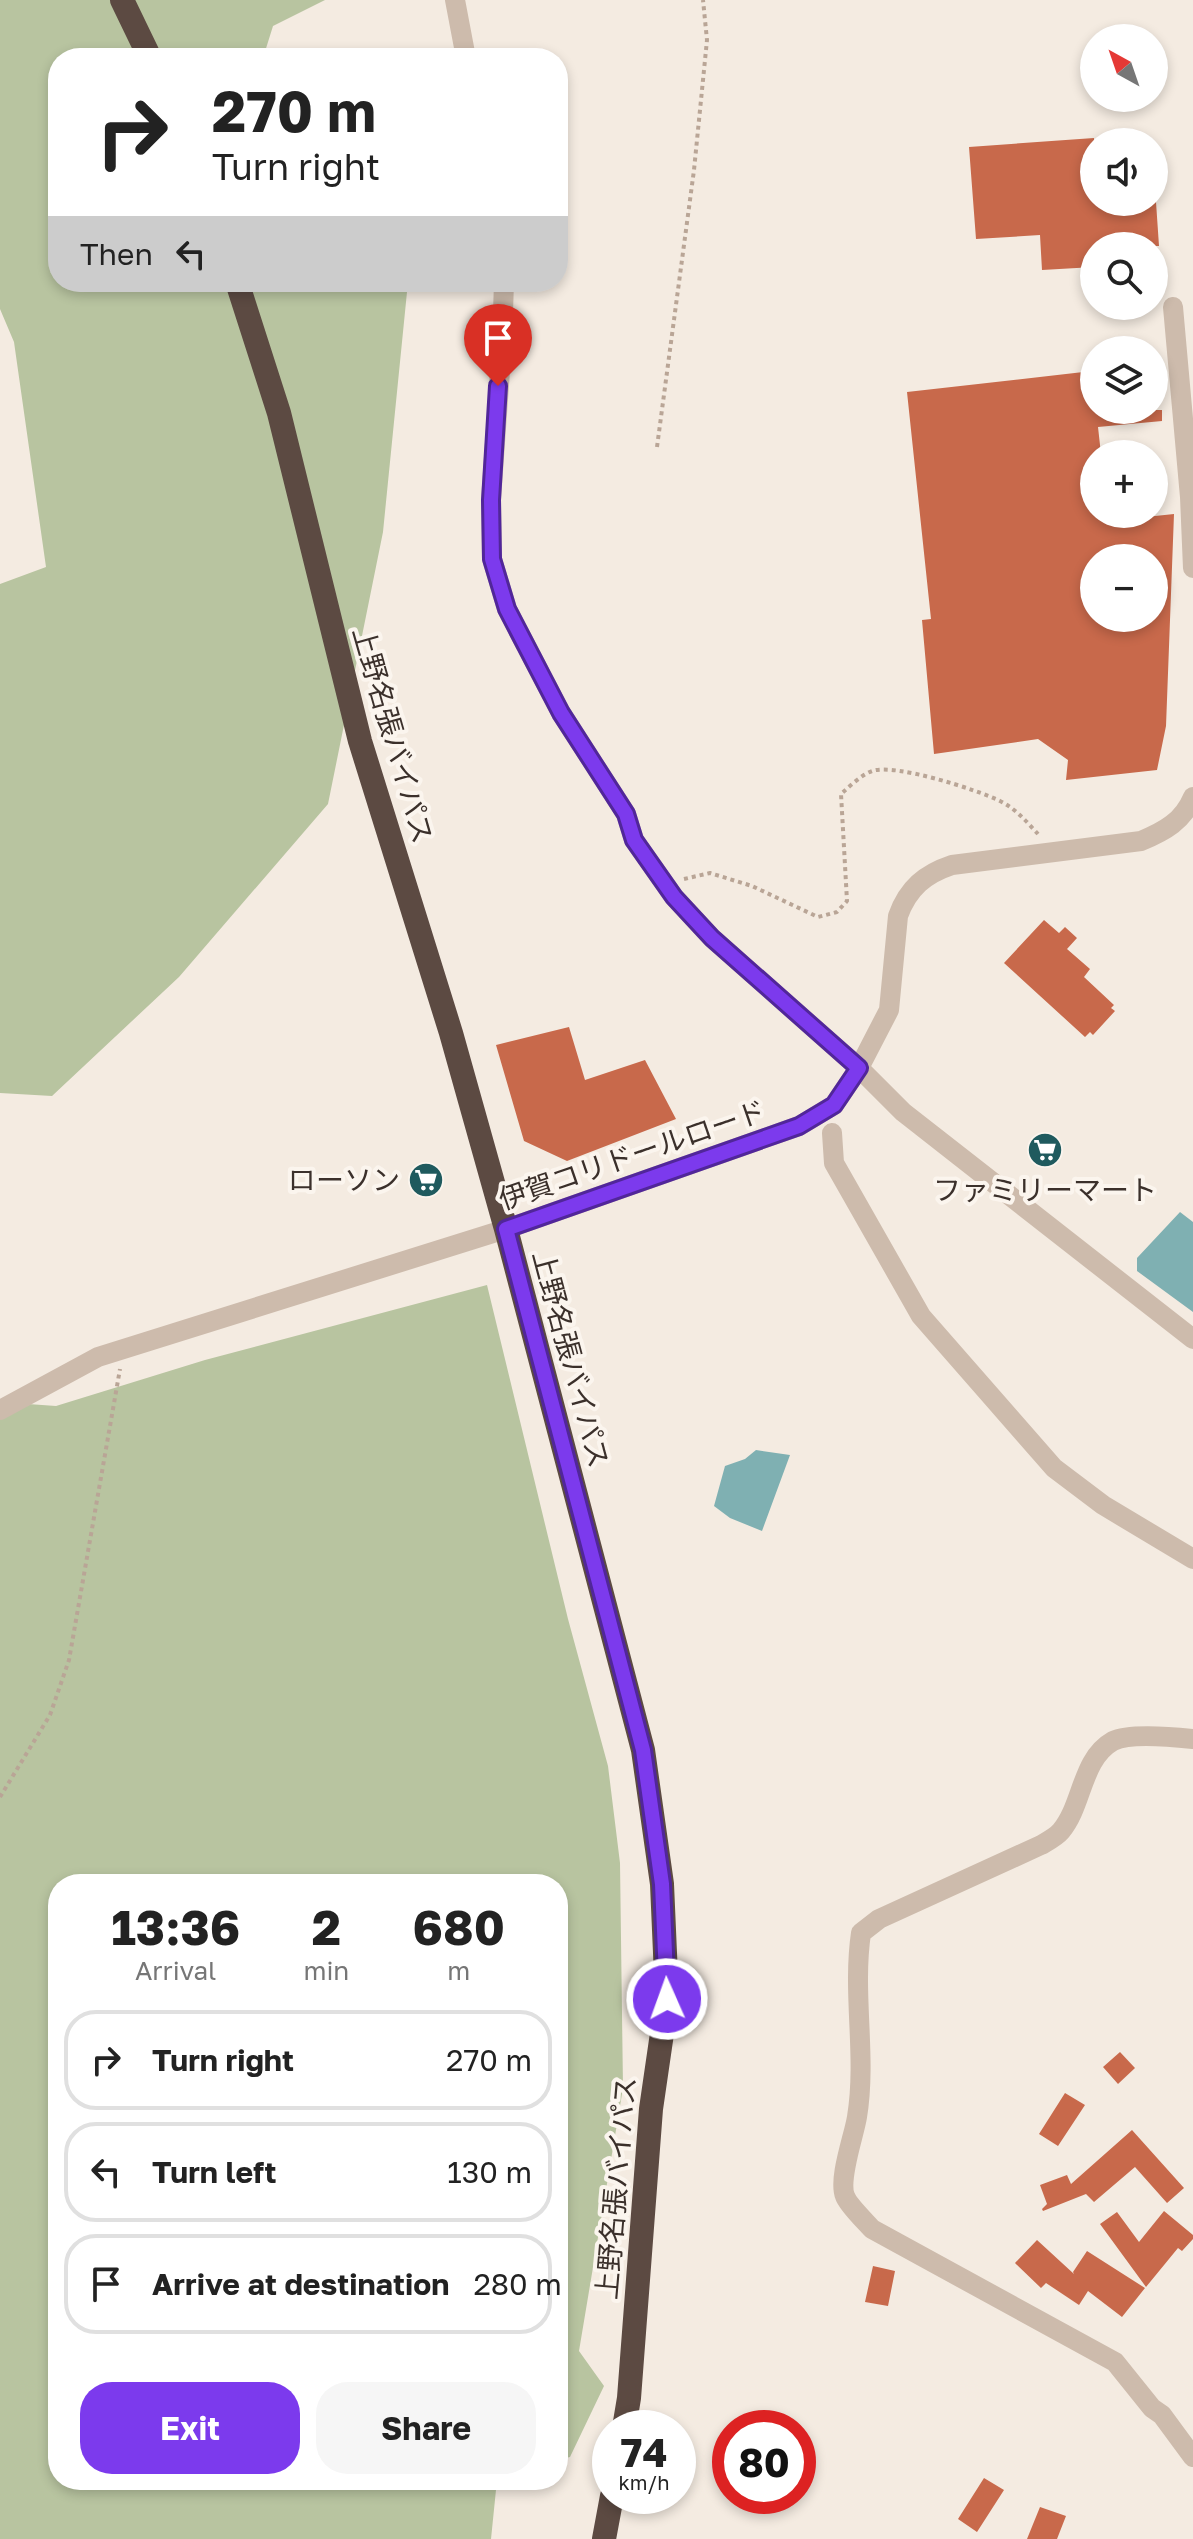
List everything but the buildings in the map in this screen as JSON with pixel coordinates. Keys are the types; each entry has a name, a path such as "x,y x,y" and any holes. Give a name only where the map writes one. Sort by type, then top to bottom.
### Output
{"highway":[{"path":"122,0 145,48"},
{"name":"上野名張バイパス","path":"240,292 279,413 360,741 451,1033 506,1229 643,1750 662,1884 667,1999 651,2109 627,2410"},
{"path":"604,2539 609,2514"}],"street":[{"path":"455,0 464,48"},
{"path":"504,292 491,500 492,559 497,582 507,609 561,713 626,814 634,840 667,887 712,938 859,1068 903,1112 1193,1339"},
{"path":"1173,307 1190,497 1193,568"},
{"name":"伊賀コリドールロード","path":"0,1410 98,1357 506,1229 799,1126 834,1105 859,1068 889,1010 898,916 903,902 923,878 952,865 1141,841 1181,819 1193,797"},
{"path":"832,1133 834,1163 921,1316 1054,1468 1103,1505 1193,1559"},
{"path":"1193,1739 1155,1736 1115,1740 1100,1752 1090,1766 1070,1819 1059,1834 879,1919 861,1933 858,1957 862,2049 857,2115 844,2179 845,2196 872,2229 1115,2362 1152,2408 1162,2415 1193,2457"}],"path":[{"path":"657,447 694,170 707,40 703,0"},
{"path":"667,887 688,877 710,873 752,886 818,917 837,912 847,901 841,794 872,771 893,769 998,800 1018,812 1054,852"},
{"path":"0,1797 50,1715 69,1660 124,1348"}],"green space":[{"path":"0,0 325,0 273,26 266,48 48,48 48,292 407,292 383,532 328,804 179,977 52,1096 0,1093 0,584 46,567 14,342 0,309"},
{"path":"487,1285 568,1619 608,1766 620,1863 623,2088 579,2351 604,2386 568,2458 568,1874 48,1874 48,2490 496,2490 491,2539 0,2539 0,1402 56,1406 205,1360"}],"water":[{"path":"1180,1212 1193,1222 1193,1312 1137,1271 1137,1258"},
{"path":"756,1450 790,1455 762,1531 730,1518 714,1506 725,1466 745,1459"}],"place":[{"name":"ファミリーマート","path":"1045,1150"},
{"name":"ローソン","path":"426,1180"}],"route":[{"path":"498,386 491,500 492,559 507,609 561,713 626,814 634,840 674,897 712,938 859,1068 834,1105 799,1126 506,1229 643,1750 662,1884 667,1999"}]}
